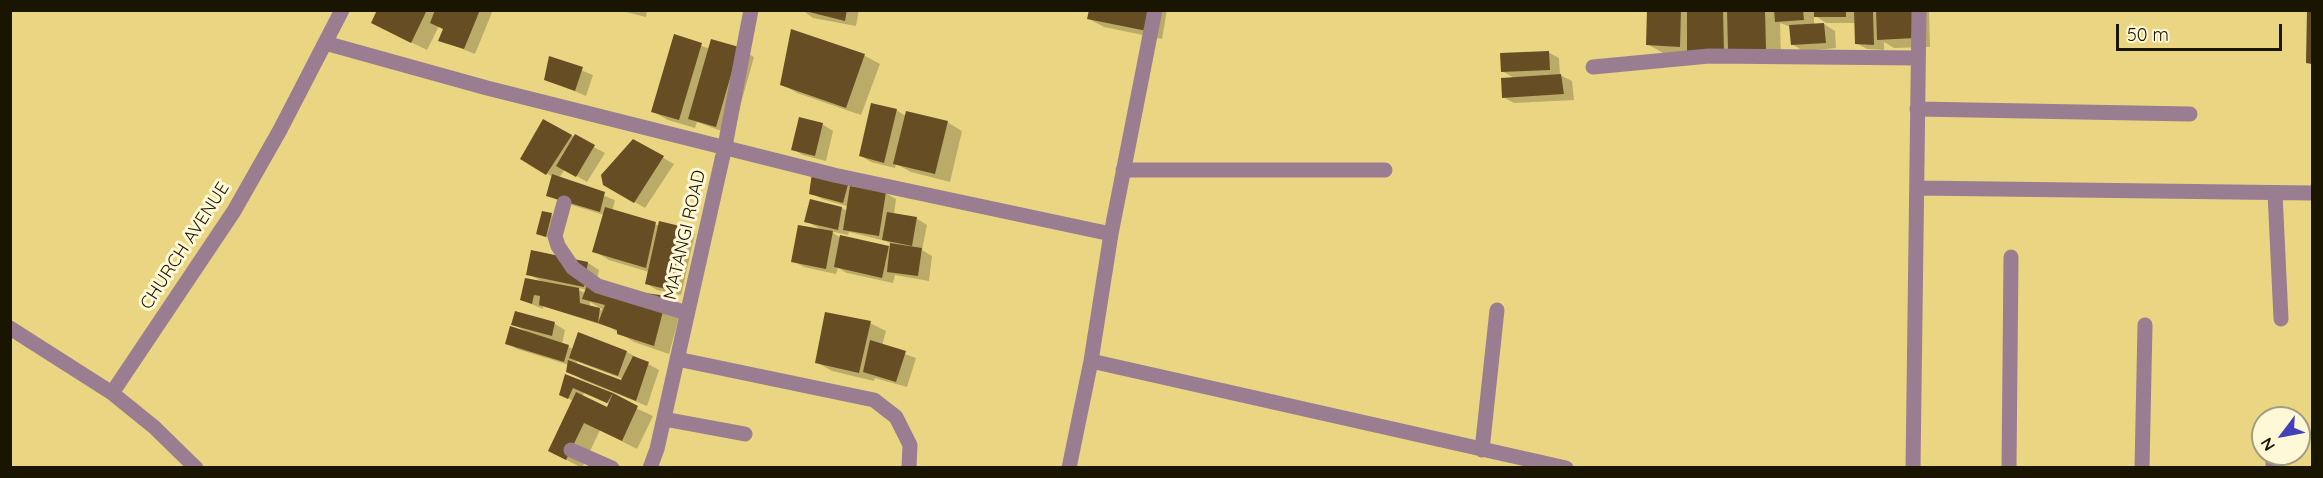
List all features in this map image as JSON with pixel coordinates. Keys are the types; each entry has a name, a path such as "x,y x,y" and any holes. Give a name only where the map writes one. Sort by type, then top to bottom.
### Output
{"street":[{"name":"CHURCH AVENUE","path":"112,393 234,211 342,10"},
{"name":"MATANGI ROAD","path":"650,468 664,419 725,146 751,10"},
{"path":"1068,468 1091,362 1111,234 1155,10"},
{"path":"1913,468 1919,10"},
{"path":"325,43 488,88 834,175 1111,234"},
{"path":"1593,67 1709,56 1918,58"},
{"path":"1917,110 2190,114"},
{"path":"1123,170 1385,170"},
{"path":"1917,188 2313,193"},
{"path":"2276,193 2281,319"},
{"path":"564,203 555,236 558,246 573,268 598,286 687,313"},
{"path":"2009,468 2011,258"},
{"path":"1482,450 1497,310"},
{"path":"2142,468 2145,325"},
{"path":"10,328 112,393 154,427 196,468"},
{"path":"677,359 874,400 896,417 910,445 909,468"},
{"path":"1091,362 1566,468"},
{"path":"664,419 745,434"},
{"path":"572,450 612,468"}],"building":[{"path":"377,10 427,10 411,43 371,23"},
{"path":"435,10 480,10 464,49 438,41 443,29 430,23"},
{"path":"801,10 847,10 845,21"},
{"path":"1089,10 1151,10 1147,31 1087,19"},
{"path":"1647,10 1681,10 1680,47 1646,45"},
{"path":"1687,10 1723,10 1724,52 1687,52"},
{"path":"1727,10 1765,10 1766,49 1728,50"},
{"path":"1774,10 1803,10 1804,20 1775,22"},
{"path":"1814,10 1846,10 1846,17 1814,17"},
{"path":"1854,10 1873,10 1874,45 1855,44"},
{"path":"1876,10 1914,10 1915,38 1877,40"},
{"path":"2307,10 2312,10 2312,64 2306,63"},
{"path":"1824,23 1826,43 1791,45 1789,25"},
{"path":"791,29 865,54 846,108 780,85"},
{"path":"674,34 702,43 679,120 651,112"},
{"path":"711,39 739,47 716,127 688,119"},
{"path":"1549,51 1550,70 1501,72 1500,53"},
{"path":"549,56 583,67 575,91 544,80"},
{"path":"1561,74 1564,94 1502,98 1501,78"},
{"path":"871,103 897,109 884,163 859,156"},
{"path":"906,111 948,121 935,174 893,164"},
{"path":"799,117 823,123 815,156 791,150"},
{"path":"543,119 572,135 546,175 520,159"},
{"path":"575,134 595,145 576,177 556,166"},
{"path":"633,139 664,156 634,203 603,185 601,175"},
{"path":"812,173 849,181 843,203 809,194"},
{"path":"552,174 605,192 600,212 546,196"},
{"path":"850,186 886,192 879,236 843,230"},
{"path":"810,199 842,207 838,230 804,222"},
{"path":"605,207 656,222 646,268 592,252"},
{"path":"542,211 552,213 546,237 536,234"},
{"path":"887,212 917,217 912,246 882,240"},
{"path":"659,221 684,227 670,290 645,284"},
{"path":"798,225 833,231 826,269 791,262"},
{"path":"840,235 889,246 882,278 834,267"},
{"path":"890,243 922,248 918,276 887,272"},
{"path":"531,250 588,262 584,287 526,275"},
{"path":"525,278 579,288 580,303 600,308 598,323 539,305 540,296 534,295 532,304 520,300"},
{"path":"587,285 667,296 654,346 617,334 617,330 598,323 605,305 582,299"},
{"path":"515,311 555,322 552,336 511,325"},
{"path":"825,312 871,321 859,373 815,363"},
{"path":"510,326 569,345 564,362 505,344"},
{"path":"578,332 627,351 618,376 569,358"},
{"path":"870,340 906,351 896,382 863,372"},
{"path":"633,356 649,362 636,401 566,372 568,360 621,380"},
{"path":"565,374 613,393 607,403 573,388 568,399 559,395"},
{"path":"576,392 607,407 613,393 638,406 622,441 584,423 566,460 548,451"}]}
